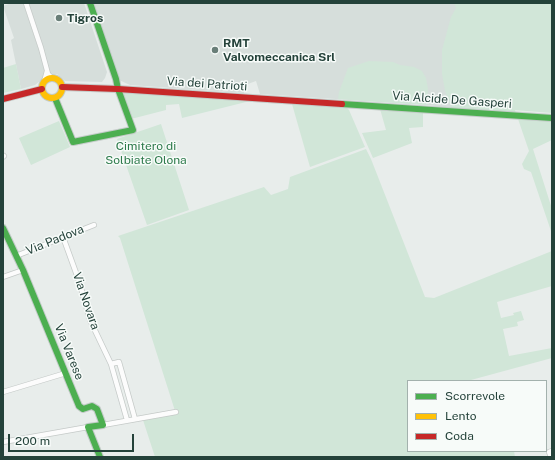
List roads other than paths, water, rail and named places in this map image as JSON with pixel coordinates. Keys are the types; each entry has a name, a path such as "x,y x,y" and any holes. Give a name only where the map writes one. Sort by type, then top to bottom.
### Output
{"street":[{"path":"26,3 48,74 52,78 58,80 62,87 61,94 55,98 48,98 43,93 42,89 47,71"},
{"path":"55,98 73,142 133,130 90,3"},
{"path":"44,82 52,78"},
{"name":"Via dei Patrioti","path":"62,87 118,89 350,104"},
{"path":"3,98 42,89"},
{"name":"Via Alcide De Gasperi","path":"350,104 552,118"},
{"name":"Via Padova","path":"16,256 94,225"},
{"name":"Via Varese","path":"3,228 23,270 80,408 83,409 92,406 96,408 103,425"},
{"name":"Via Novara","path":"63,237 79,281 90,320 111,364 127,420"},
{"path":"3,277 23,270"},
{"name":"Via Novara","path":"111,364 119,362 135,419"},
{"path":"3,392 66,374"},
{"path":"3,442 176,412"},
{"path":"88,427 100,457"}],"place":[{"name":"Tigros","path":"59,18"},
{"name":"RMT Valvomeccanica Srl","path":"215,50"}],"park label":[{"name":"Cimitero di Solbiate Olona","path":"146,153"}]}
